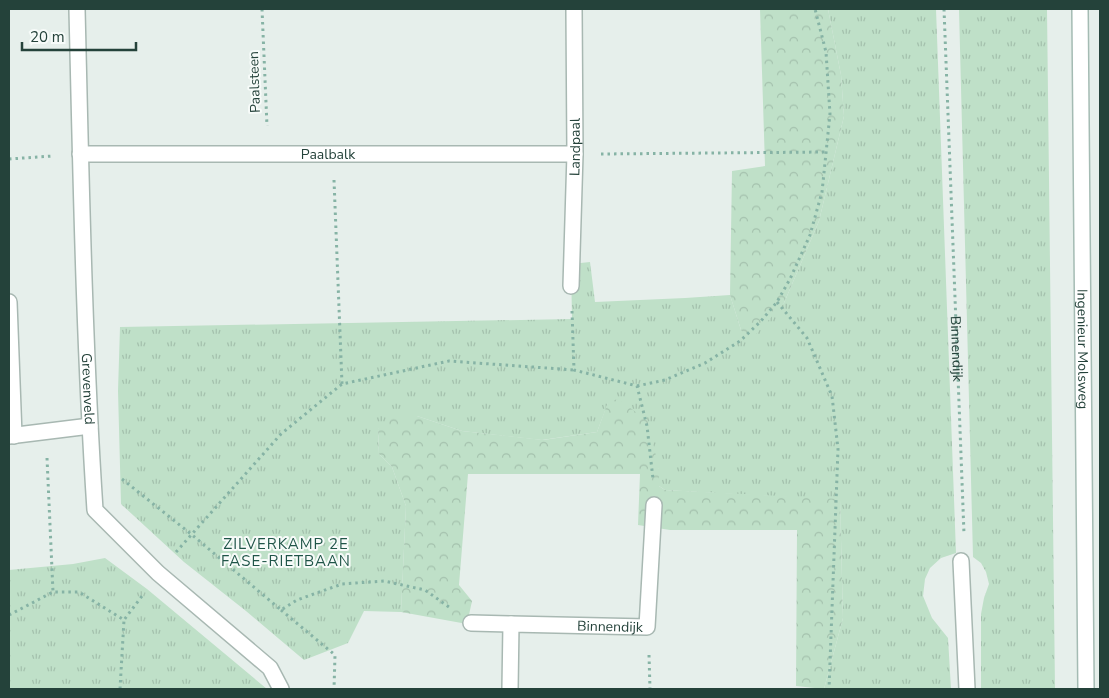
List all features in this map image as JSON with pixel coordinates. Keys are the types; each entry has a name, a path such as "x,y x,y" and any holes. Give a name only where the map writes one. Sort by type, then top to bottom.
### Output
{"street":[{"name":"Grevenveld","path":"77,9 80,154 95,510 158,573 270,668 282,689"},
{"name":"Landpaal","path":"571,286 575,154 574,9"},
{"name":"Ingenieur Molsweg","path":"1080,9 1086,689"},
{"name":"Paalbalk","path":"80,154 575,154"},
{"path":"9,302 11,436 90,426"},
{"name":"Binnendijk","path":"471,624 647,627 654,505"},
{"path":"961,562 967,689"},
{"path":"510,689 511,624"}],"path":[{"name":"Paalsteen","path":"262,9 268,154"},
{"path":"120,689 124,620 158,573 280,434 342,384 449,361 574,370 637,386 664,380 705,363 740,341 761,321 776,302 790,279 810,235 822,192 830,114 826,52 815,9"},
{"name":"Binnendijk","path":"944,9 964,551 961,562"},
{"path":"575,154 825,152"},
{"path":"9,159 80,154"},
{"path":"333,154 342,384"},
{"path":"571,286 574,370"},
{"path":"776,302 806,338 832,396 838,449 829,689"},
{"path":"637,386 647,426 653,470 654,505"},
{"path":"46,432 53,592"},
{"path":"92,456 191,534 335,655 334,689"},
{"path":"281,610 297,600 342,584 384,581 425,590 471,624"},
{"path":"9,615 53,592 79,592 124,620"},
{"path":"647,627 650,689"}],"green space":[{"path":"760,9 828,9 841,75 844,116 819,221 784,303 750,341 741,330 730,295 732,171 765,166"},
{"path":"828,9 936,9 956,553 941,558 930,568 925,579 923,596 932,618 948,638 951,689 824,689 843,618 840,500 665,490 659,486 659,469 608,403 597,432 542,440 462,431 417,416 378,429 379,454 392,467 406,506 401,612 364,611 348,643 304,660 184,562 121,504 118,391 120,327 572,319 571,264 590,262 595,302 730,295 741,330 784,303 819,221 844,116 841,75"},
{"path":"959,9 1047,9 1055,689 981,689 981,614 989,584 981,563 973,557"},
{"path":"618,399 648,421 659,469 659,486 665,490 840,499 843,618 824,689 796,686 797,530 670,530 638,525 640,474 468,474 459,585 472,601 467,624 401,612 406,506 392,467 379,454 378,429 390,416 417,416 462,431 543,440 597,432 608,402"},
{"path":"105,558 147,589 267,689 9,689 9,570 73,564"}],"district":[{"name":"ZILVERKAMP 2E FASE-RIETBAAN","path":"286,552"}]}
